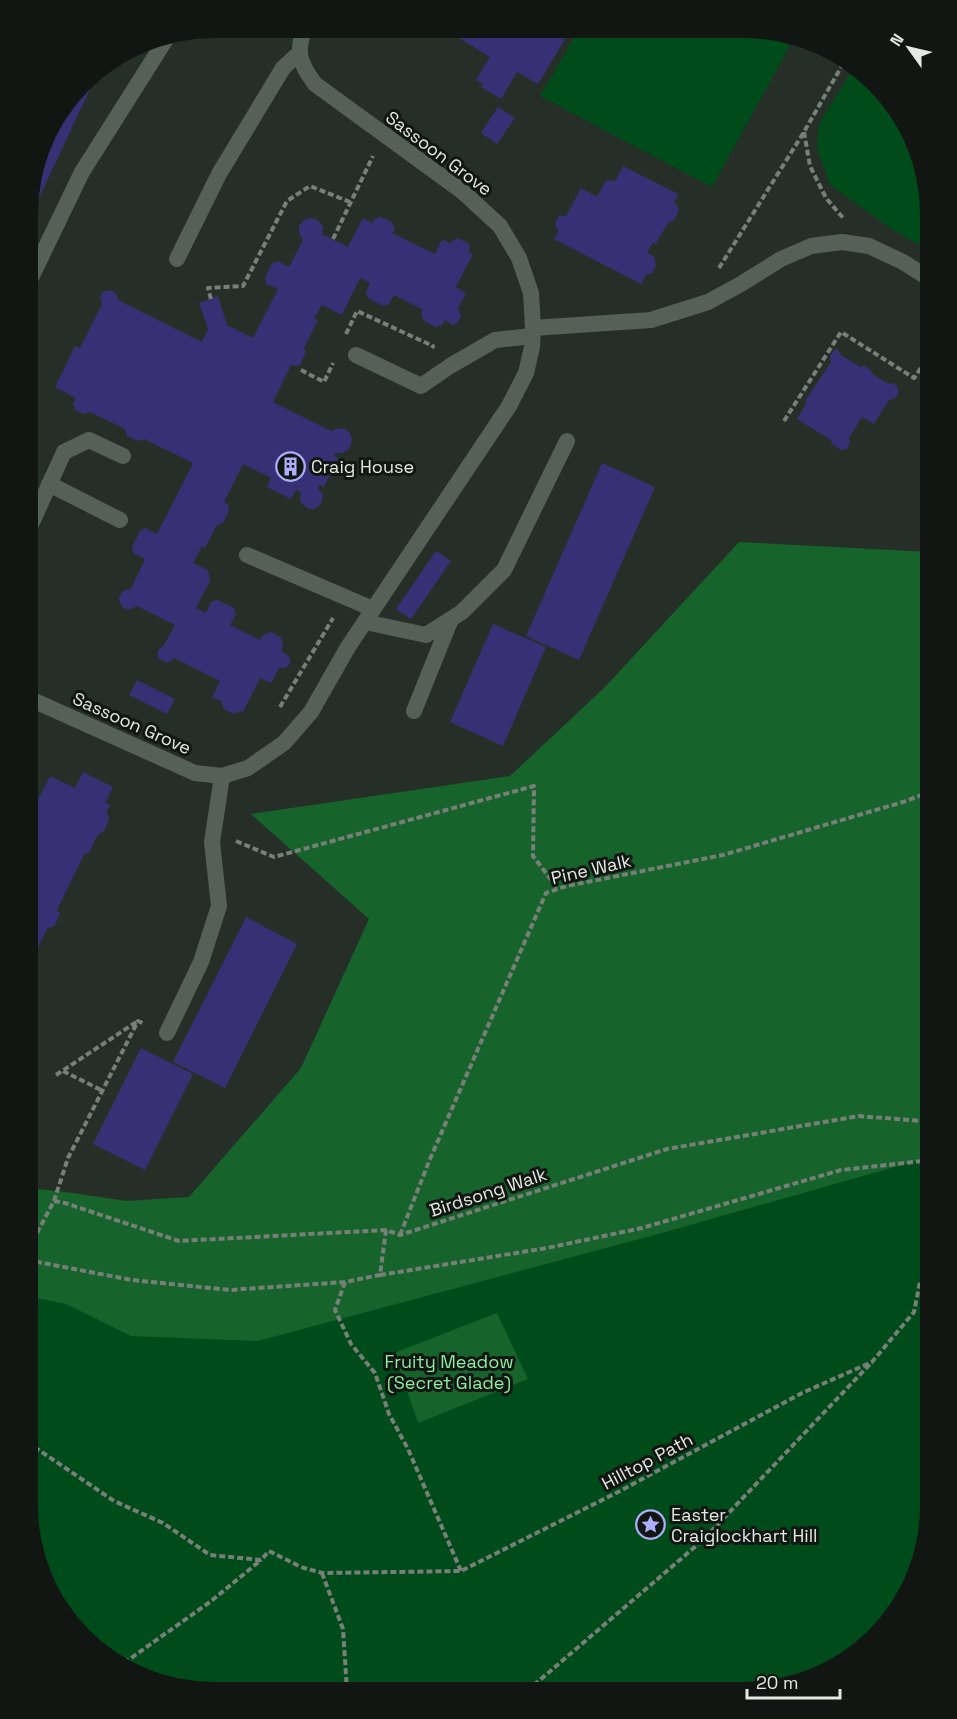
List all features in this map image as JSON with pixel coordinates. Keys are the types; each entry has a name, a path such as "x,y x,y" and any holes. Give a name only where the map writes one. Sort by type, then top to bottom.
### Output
{"street":[{"path":"177,259 219,174 283,68 298,54 302,38"},
{"path":"38,263 82,172 162,46"},
{"name":"Sassoon Grove","path":"38,702 195,773 222,776 248,768 284,743 311,712 348,647 509,406 526,373 533,332 531,293 519,258 500,226 463,192 315,84 298,54"},
{"path":"356,355 421,386 495,339 533,332 651,320 708,302 780,259 811,246 842,243 869,246 920,273"},
{"path":"38,509 64,452 89,440 123,456"},
{"path":"247,555 369,616 426,635 462,612 504,570 567,441"},
{"path":"49,484 120,520"},
{"path":"414,711 451,619"},
{"path":"167,1033 201,962 219,906 212,842 222,776"}],"path":[{"path":"708,302 711,281 804,132 841,67"},
{"path":"804,132 810,166 826,198 869,246"},
{"path":"333,239 383,134"},
{"path":"211,299 208,288 243,286 287,201 310,186 350,202"},
{"path":"784,421 841,332 914,378 920,370"},
{"path":"279,710 322,637"},
{"path":"255,848 274,857 534,786 533,856 558,889"},
{"name":"Pine Walk","path":"400,1235 430,1159 546,893 567,886 723,855 920,796"},
{"path":"138,1021 167,1033"},
{"path":"56,1075 138,1021"},
{"path":"38,1233 54,1201 68,1158 138,1021"},
{"path":"63,1071 103,1091"},
{"name":"Birdsong Walk","path":"400,1235 667,1149 859,1116 919,1122"},
{"path":"38,1261 132,1280 230,1290 345,1282 547,1248 642,1228 841,1170 919,1161"},
{"path":"54,1201 179,1241 386,1230 400,1235"},
{"path":"380,1275 386,1230"},
{"path":"345,1282 335,1310 351,1344 375,1373 389,1414 408,1449 461,1571"},
{"name":"Hilltop Path","path":"261,1560 269,1551 301,1567 322,1573 461,1571 620,1491 802,1394 872,1362 914,1312 919,1286"},
{"path":"537,1682 703,1540 872,1362"},
{"path":"38,1449 114,1501 162,1523 210,1555 261,1560"},
{"path":"128,1659 210,1602 261,1560"},
{"path":"322,1573 343,1629 346,1682"}],"green space":[{"path":"574,38 755,38 790,44 712,187 540,96"},
{"path":"850,74 876,98 890,116 910,157 919,202 920,245 893,230 830,185 817,148 819,124"},
{"path":"739,542 920,551 919,1160 662,1233 258,1341 131,1336 66,1304 38,1298 38,1189 127,1201 189,1197 301,1068 369,919 251,814 510,776 605,687"},
{"path":"919,1152 919,1517 910,1562 896,1593 883,1612 868,1630 850,1645 831,1658 800,1672 766,1680 743,1682 214,1682 191,1680 146,1668 107,1645 89,1630 74,1612 51,1573 41,1540 38,1517 38,1226"},
{"name":"Fruity Meadow (Secret Glade)","path":"497,1313 528,1379 418,1423 394,1353"}],"building":[{"path":"459,38 566,38 538,84 517,72 501,99 481,87 483,84 476,80 490,57"},
{"path":"92,87 39,199 47,157 56,136 74,107"},
{"path":"498,107 515,118 497,144 481,133"},
{"path":"623,166 678,194 674,203 677,204 679,210 674,220 667,224 656,244 653,242 647,253 654,256 656,265 652,273 646,275 641,284 554,239 559,230 555,224 559,216 566,216 581,188 597,197 605,182 615,181"},
{"name":"Craig House","path":"381,217 392,222 395,229 392,233 435,254 442,239 450,243 458,238 468,243 470,249 468,252 473,254 456,287 466,293 457,310 461,316 453,325 445,320 442,325 435,327 423,320 421,314 423,310 394,295 389,304 383,306 368,298 366,292 370,283 360,278 342,315 322,305 314,318 318,320 304,348 306,352 300,365 291,365 273,402 331,431 337,428 344,429 352,438 351,445 348,450 336,453 334,456 338,458 324,487 320,485 318,488 323,495 322,501 314,509 308,509 303,505 300,500 301,493 296,490 291,499 267,487 271,478 243,464 224,502 228,504 229,511 223,523 217,525 205,548 202,546 193,563 208,570 210,581 196,608 206,613 211,602 217,600 234,608 236,614 230,625 260,640 263,635 271,632 281,637 283,645 281,650 290,658 290,664 285,668 279,668 271,683 260,678 243,712 233,714 224,709 221,701 212,697 220,681 174,658 170,662 165,662 158,658 158,650 164,645 175,625 137,606 129,610 124,608 119,598 125,590 131,589 145,559 133,553 132,547 140,531 145,528 157,534 193,463 144,439 138,441 127,436 125,429 90,412 84,414 75,410 73,403 76,398 55,387 75,346 80,348 102,304 100,298 103,292 110,290 116,293 118,300 202,342 208,329 199,303 218,296 227,325 253,338 278,289 266,284 265,278 272,263 278,261 289,267 303,240 299,233 299,226 304,220 311,218 318,220 323,227 322,234 348,247 363,218 372,223"},
{"path":"837,349 841,355 860,367 864,366 871,370 872,374 889,384 893,383 899,392 895,398 889,400 874,424 862,417 849,438 850,443 847,449 841,450 832,444 831,440 797,419 807,402 805,401 831,362 830,356"},
{"path":"602,463 655,487 579,660 526,636"},
{"path":"436,551 451,561 411,619 396,609"},
{"path":"493,624 546,647 503,746 450,722"},
{"path":"137,680 175,699 167,714 129,695"},
{"path":"83,772 113,787 105,803 110,805 106,813 109,820 88,854 85,853 57,910 60,914 55,925 48,927 38,948 38,800 50,776 75,788"},
{"path":"246,917 297,944 225,1088 173,1062"},
{"path":"141,1048 193,1074 145,1170 93,1144"}],"place":[{"name":"Craig House","path":"290,466"},
{"name":"Easter Craiglockhart Hill","path":"650,1524"}]}
